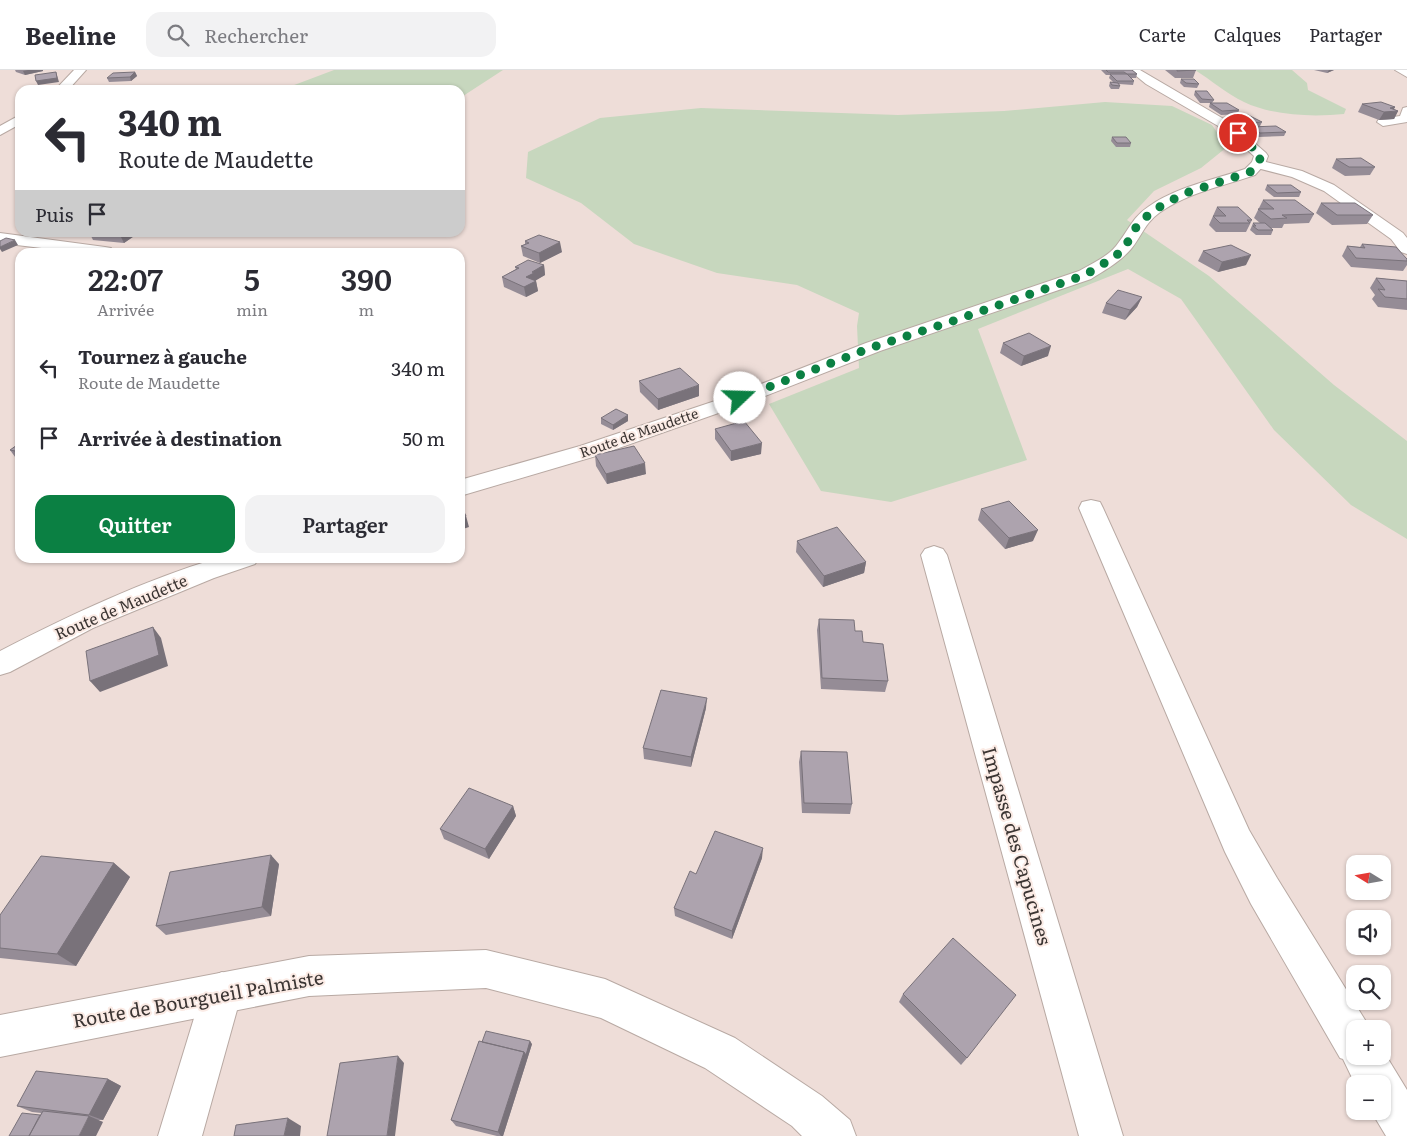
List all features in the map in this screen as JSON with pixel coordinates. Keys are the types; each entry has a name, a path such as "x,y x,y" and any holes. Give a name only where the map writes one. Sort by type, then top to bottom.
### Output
{"street":[{"path":"68,85 76,73 81,70"},
{"path":"1134,70 1238,133 1261,156 1258,164 1297,174 1329,188 1397,236 1407,249"},
{"path":"1400,70 1407,74"},
{"path":"1383,122 1405,119 1407,111"},
{"path":"0,131 15,121"},
{"name":"Route de Maudette","path":"465,487 588,451 740,398 873,347 1085,275 1116,256 1126,245 1138,224 1154,210 1183,194 1250,172 1258,164"},
{"path":"0,238 78,248"},
{"path":"1091,508 1237,841 1264,891 1346,1028"},
{"name":"Impasse des Capucines","path":"934,555 1101,1136"},
{"name":"Route de Maudette","path":"0,664 83,621 205,571 230,563"},
{"name":"Route de Bourgueil Palmiste","path":"0,1036 309,976 486,969 605,999 720,1053 807,1111 834,1136"},
{"path":"180,1136 222,992"},
{"path":"1388,1136 1407,1130 1391,1104"}],"green space":[{"path":"334,70 503,70 465,95 465,85 294,85"},
{"path":"1195,70 1292,70 1307,83 1308,90 1346,109 1344,114 1319,115 1280,113 1255,107 1225,91"},
{"path":"1105,102 1172,106 1212,125 1227,147 1201,168 1154,191 1127,220 1209,276 1334,385 1407,441 1407,539 1351,505 1274,430 1181,299 1128,269 978,329 1027,460 891,502 821,491 769,404 859,368 857,326 859,313 797,285 717,273 634,244 581,203 526,178 528,152 600,118 701,108 898,115 1004,111"}],"building":[{"path":"1106,70 1132,70 1137,74 1108,72"},
{"path":"56,72 57,78 36,81 35,75"},
{"path":"135,72 130,77 107,78 113,73"},
{"path":"1110,74 1127,74 1134,81 1117,81"},
{"path":"1181,79 1194,79 1199,84 1186,83"},
{"path":"1110,82 1118,83 1120,86 1112,85"},
{"path":"1195,91 1207,91 1214,100 1202,99"},
{"path":"1381,102 1395,107 1390,108 1398,111 1384,112 1362,104"},
{"path":"1210,103 1227,103 1239,110 1222,111"},
{"path":"1248,115 1262,122 1246,123 1232,116"},
{"path":"1276,126 1286,132 1260,133 1250,127"},
{"path":"1112,137 1126,137 1131,143 1117,143"},
{"path":"1361,158 1375,167 1349,167 1336,159"},
{"path":"1267,185 1291,185 1301,192 1277,193"},
{"path":"1263,200 1295,200 1314,214 1282,215 1287,218 1271,219 1258,209 1274,209"},
{"path":"1321,203 1355,203 1373,215 1337,215"},
{"path":"1217,207 1238,207 1252,220 1247,220 1250,223 1220,223 1213,216 1226,216"},
{"path":"1253,223 1265,223 1273,230 1258,230 1253,226 1256,226"},
{"path":"539,235 560,242 539,253 521,246 529,243 525,241"},
{"path":"6,238 15,240 0,247 0,241"},
{"path":"1362,244 1396,247 1407,261 1356,258 1347,246 1365,248"},
{"path":"1231,245 1251,255 1222,262 1203,251"},
{"path":"528,260 544,265 526,277 536,281 524,287 502,277 519,268 515,267"},
{"path":"1376,278 1407,281 1407,299 1385,297 1378,289 1385,290"},
{"path":"1118,290 1142,297 1130,310 1106,303"},
{"path":"1029,333 1051,346 1024,356 1003,343"},
{"path":"680,368 699,385 658,399 639,381"},
{"path":"616,409 628,415 613,425 601,418"},
{"path":"744,421 762,443 731,451 715,429"},
{"path":"634,446 645,463 606,474 595,455"},
{"path":"1009,501 1038,530 1009,538 981,509"},
{"path":"837,527 866,562 824,576 797,541"},
{"path":"819,619 854,620 855,631 862,631 863,642 883,644 888,681 822,678"},
{"path":"153,627 159,655 90,681 86,651"},
{"path":"661,690 707,698 691,757 643,748"},
{"path":"801,751 847,752 852,804 804,803"},
{"path":"469,788 513,806 485,849 440,829"},
{"path":"715,831 763,848 732,931 674,908 690,871 696,874"},
{"path":"271,855 262,907 156,926 170,872"},
{"path":"41,856 114,863 57,954 0,948 0,915"},
{"path":"953,938 1016,995 967,1058 903,994"},
{"path":"486,1031 530,1041 526,1055 524,1052 482,1042"},
{"path":"479,1041 524,1052 498,1132 451,1120"},
{"path":"398,1056 387,1136 327,1136 340,1063"},
{"path":"36,1071 108,1079 89,1115 17,1106"},
{"path":"43,1111 89,1116 79,1136 29,1136"},
{"path":"22,1113 40,1115 29,1136 9,1136"},
{"path":"288,1118 284,1136 234,1136 236,1125"}],"route":[{"path":"740,398 873,347 1085,275 1116,256 1126,245 1138,224 1154,210 1183,194 1250,172 1258,164 1261,156 1238,133"}]}
